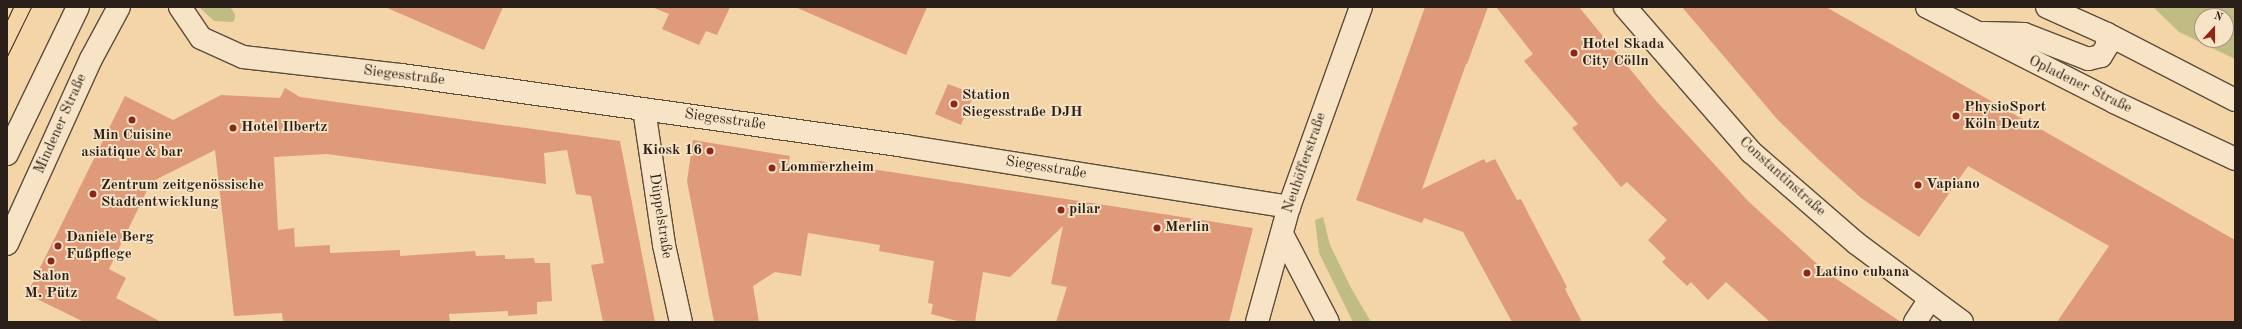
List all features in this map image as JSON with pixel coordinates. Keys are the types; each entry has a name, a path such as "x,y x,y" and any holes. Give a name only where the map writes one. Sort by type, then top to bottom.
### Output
{"street":[{"path":"7,154 78,7"},
{"name":"Mindener Straße","path":"7,244 91,59 119,7"},
{"name":"Siegesstraße","path":"180,7 201,38 243,57 402,75 905,146 1289,207"},
{"name":"Neuhöfferstraße","path":"1256,322 1289,207 1361,7"},
{"name":"Constantinstraße","path":"1625,7 1751,152 1856,243 1962,322"},
{"name":"Opladener Straße","path":"1926,7 2114,102 2235,159"},
{"path":"2047,7 2107,34 2235,100"},
{"path":"1976,33 2024,34 2088,59 2101,56 2107,46 2107,34"},
{"name":"Düppelstraße","path":"644,109 664,246 681,322"},
{"path":"1282,234 1328,322"},
{"path":"1915,322 1930,299"}],"shaded area":[{"path":"199,7 230,7 235,14 235,18 233,22 214,21"},
{"path":"2153,7 2235,7 2235,59 2212,48 2234,48 2234,8 2194,8 2194,39 2179,32"},
{"path":"1323,217 1330,245 1350,286 1371,322 1353,322 1319,253 1315,220"}],"building":[{"path":"385,7 503,7 484,50"},
{"path":"652,7 730,7 717,35 706,31 699,45 662,29 669,14"},
{"path":"795,7 927,7 906,55"},
{"path":"1425,7 1488,7 1466,64 1422,189 1484,159 1486,163 1495,159 1517,200 1521,199 1567,287 1565,289 1582,322 1512,322 1463,232 1424,218 1422,223 1356,200"},
{"path":"1496,7 1579,7 1657,102 1748,201 1826,272 1901,322 1770,322 1726,282 1708,300 1691,282 1687,286 1662,262 1666,258 1648,240 1667,220 1627,182 1621,187 1572,128 1578,124 1524,61 1533,54"},
{"path":"1682,7 1826,7 2235,240 2235,322 2057,322 2109,246 1968,166 1919,237 1861,198 1819,160 1777,119"},
{"name":"Station Siegesstraße DJH","path":"948,84 974,94 961,125 935,114"},
{"path":"285,88 300,97 620,141 655,322 603,322 591,265 604,263 591,196 576,194 567,150 544,153 546,184 327,154 274,157 278,230 294,228 295,247 330,245 330,253 400,250 400,256 475,251 476,256 505,255 505,259 534,258 535,263 550,263 552,301 537,302 537,314 508,316 508,311 449,314 450,322 283,322 282,313 234,316 215,150 151,182 109,269 126,278 116,298 161,322 84,322 27,294 125,96 173,120 221,95 280,98"},
{"path":"693,140 790,156 788,165 820,161 1253,228 1229,322 1056,322 1067,287 1051,284 1063,226 1010,277 983,272 975,322 961,322 931,314 933,304 928,303 934,261 879,251 880,245 808,233 801,276 775,272 753,286 759,322 714,322 687,181"}],"tram line":[{"path":"7,20 13,7"},
{"path":"7,56 31,7"}],"place":[{"name":"Hotel Skada City Cölln","path":"1574,53"},
{"name":"Station Siegesstraße DJH","path":"954,104"},
{"name":"PhysioSport Köln Deutz","path":"1956,116"},
{"name":"Min Cuisine asiatique & bar","path":"132,120"},
{"name":"Hotel Ilbertz","path":"233,128"},
{"name":"Kiosk 16","path":"710,151"},
{"name":"Lommerzheim","path":"772,168"},
{"name":"Vapiano","path":"1918,185"},
{"name":"Zentrum zeitgenössische Stadtentwicklung","path":"93,194"},
{"name":"pilar","path":"1061,210"},
{"name":"Merlin","path":"1157,228"},
{"name":"Daniele Berg Fußpflege","path":"58,246"},
{"name":"Salon M. Pütz","path":"51,261"},
{"name":"Latino cubana","path":"1807,273"}]}
